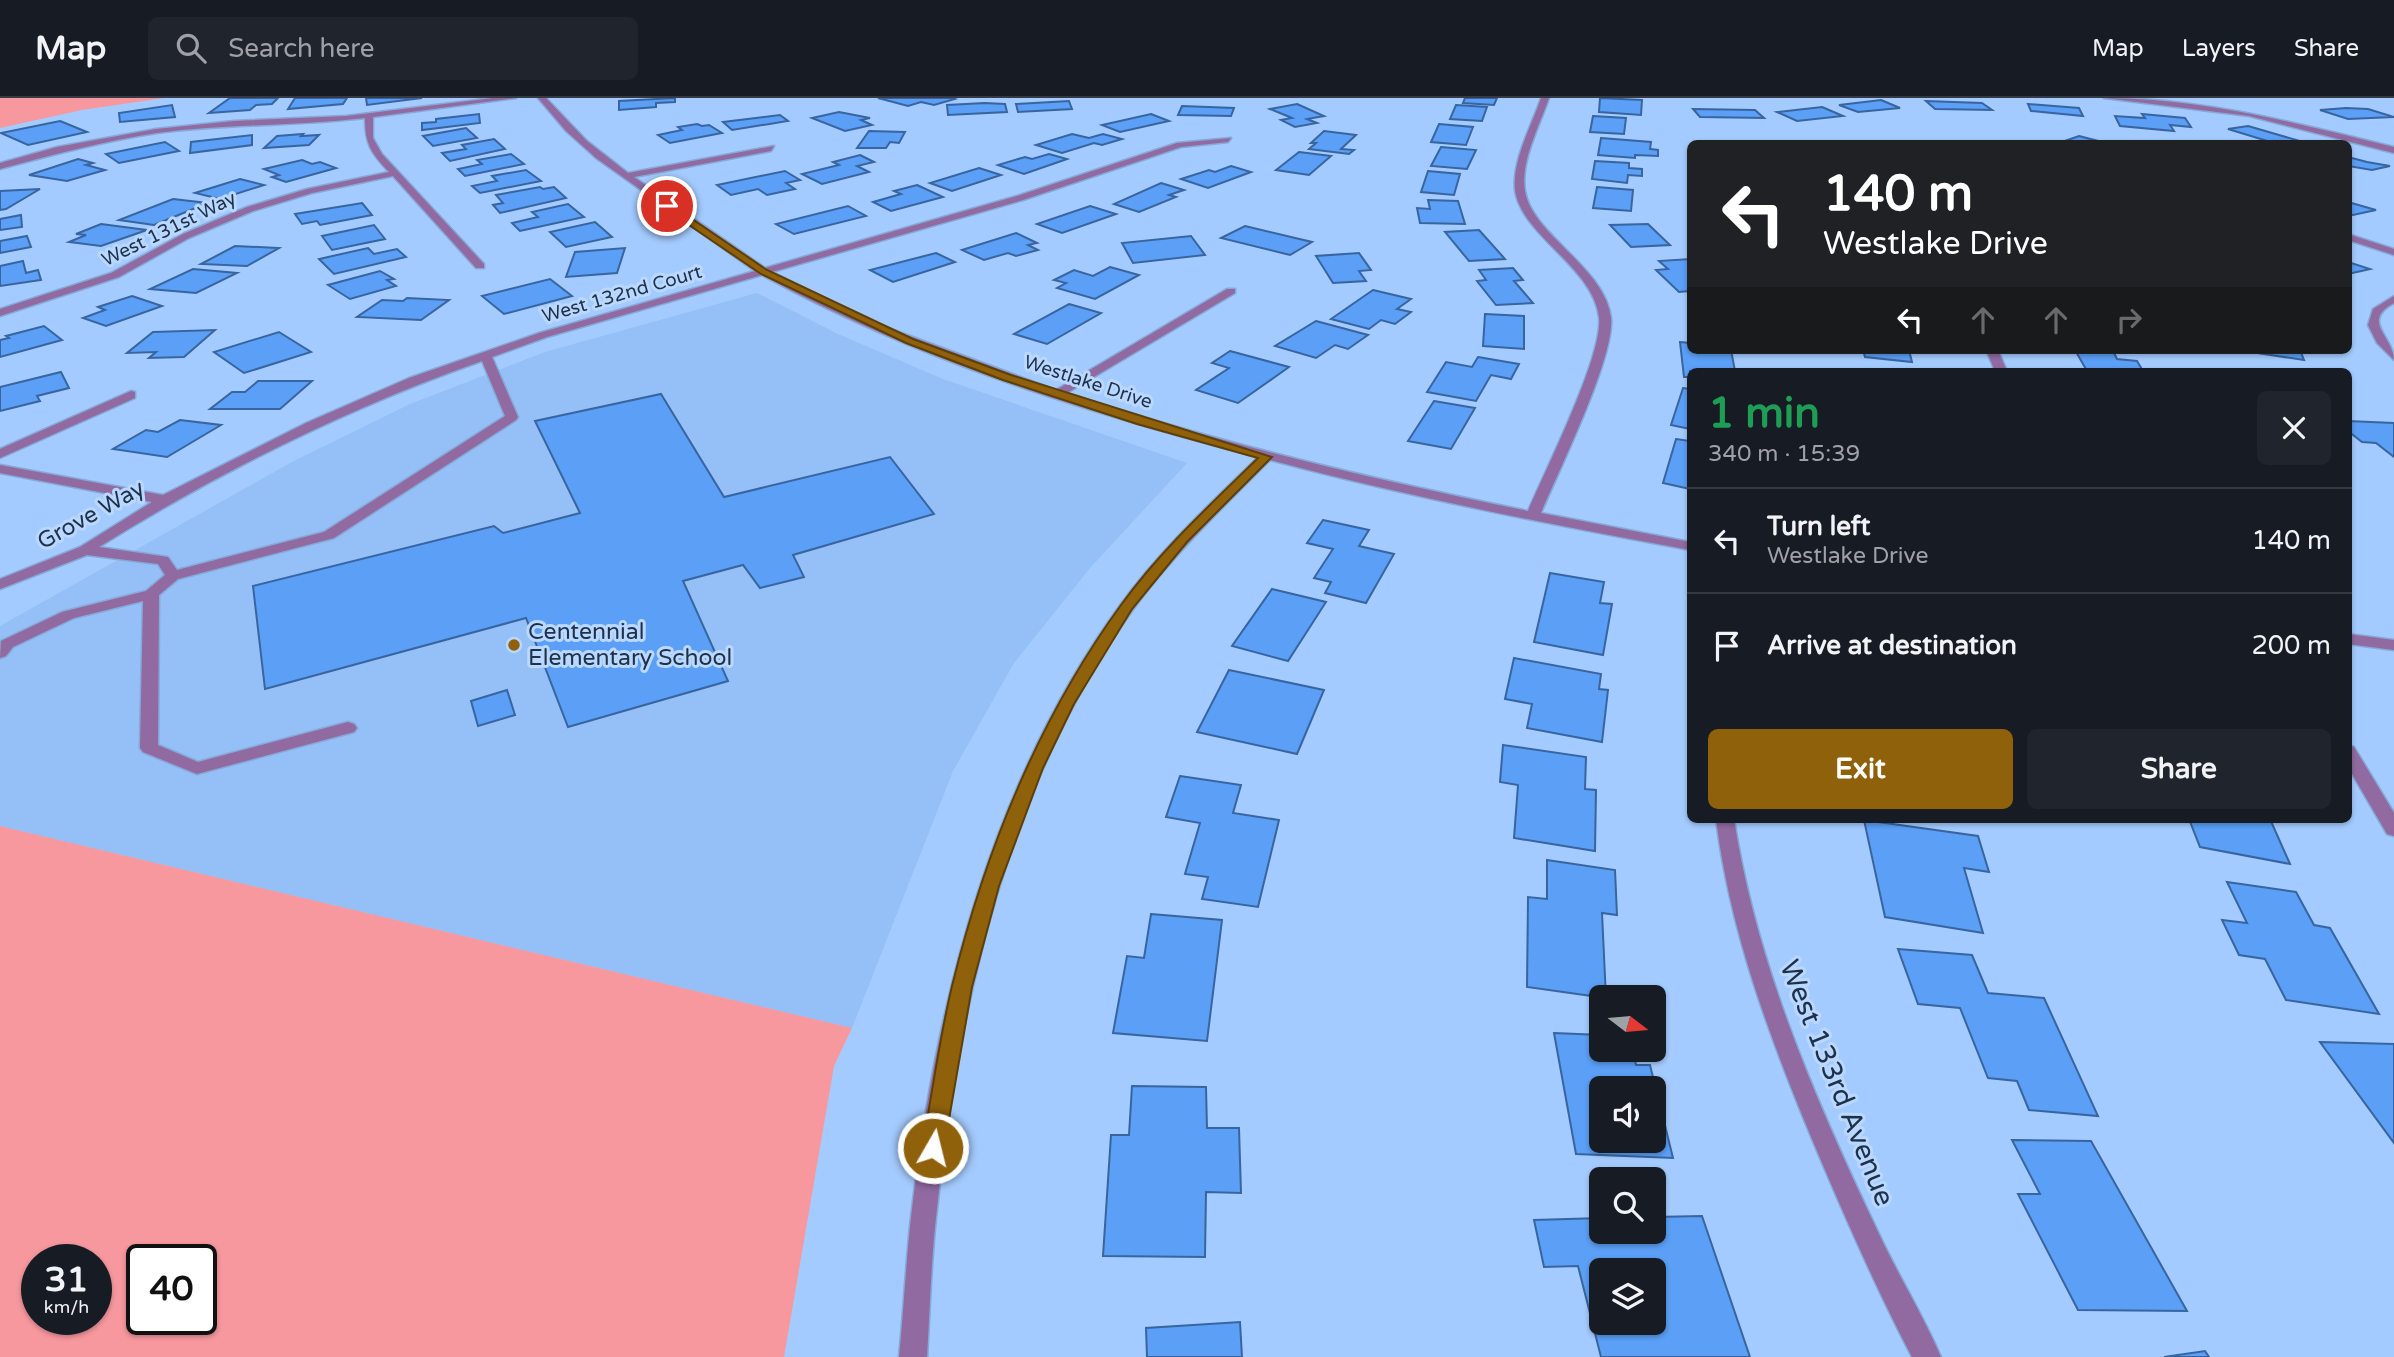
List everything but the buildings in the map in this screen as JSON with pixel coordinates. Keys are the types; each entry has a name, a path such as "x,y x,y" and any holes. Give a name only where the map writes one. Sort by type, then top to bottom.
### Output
{"street":[{"path":"0,166 57,150 156,131 234,123 369,115 512,98"},
{"name":"Westlake Drive","path":"542,98 573,134 627,176 764,272 909,341 1057,394 1266,457 1533,516 1687,545"},
{"path":"1533,516 1592,373 1605,334 1601,302 1583,273 1530,211 1520,192 1520,178 1545,98"},
{"path":"2108,98 2249,114 2394,150"},
{"path":"369,115 369,138 378,155 480,266"},
{"name":"West 132nd Court","path":"165,500 273,444 369,399 543,335 1020,198 1180,145 1228,140"},
{"path":"2376,145 2394,141"},
{"path":"627,176 771,148"},
{"name":"West 131st Way","path":"0,313 115,275 186,236 250,209 310,191 395,173"},
{"path":"2352,238 2394,252"},
{"path":"1057,394 1231,291"},
{"path":"2394,299 2383,303 2373,316 2372,327 2394,356"},
{"path":"0,653 7,644 68,615 151,594 173,576 329,535 512,418 485,355"},
{"path":"0,454 131,396"},
{"path":"913,1357 926,1195 940,1101 962,987 989,886 1011,825 1066,704 1126,607 1182,539 1266,457"},
{"name":"Grove Way","path":"0,470 165,500"},
{"name":"Grove Way","path":"0,584 85,550 165,500"},
{"path":"85,550 163,560 173,576"},
{"path":"151,594 149,748 197,768 348,728"},
{"path":"2352,640 2394,645"},
{"path":"2352,758 2394,829"},
{"name":"West 133rd Avenue","path":"1727,823 1735,875 1753,948 1782,1038 1850,1200 1927,1357"}],"shaded area":[{"path":"0,98 164,98 82,110 0,128"},
{"name":"Centennial Elementary School","path":"757,293 838,334 943,379 1187,463 1090,568 1014,663 953,771 852,1028 0,826 0,626 292,462 410,404 545,352"},
{"path":"0,826 852,1028 834,1066 784,1357 0,1357"}],"place":[{"name":"Centennial Elementary School","path":"514,645"}],"route":[{"path":"667,206 764,272 909,341 1141,422 1266,457 1182,539 1126,607 1066,704 1035,768 989,886 962,987 933,1148"}]}
